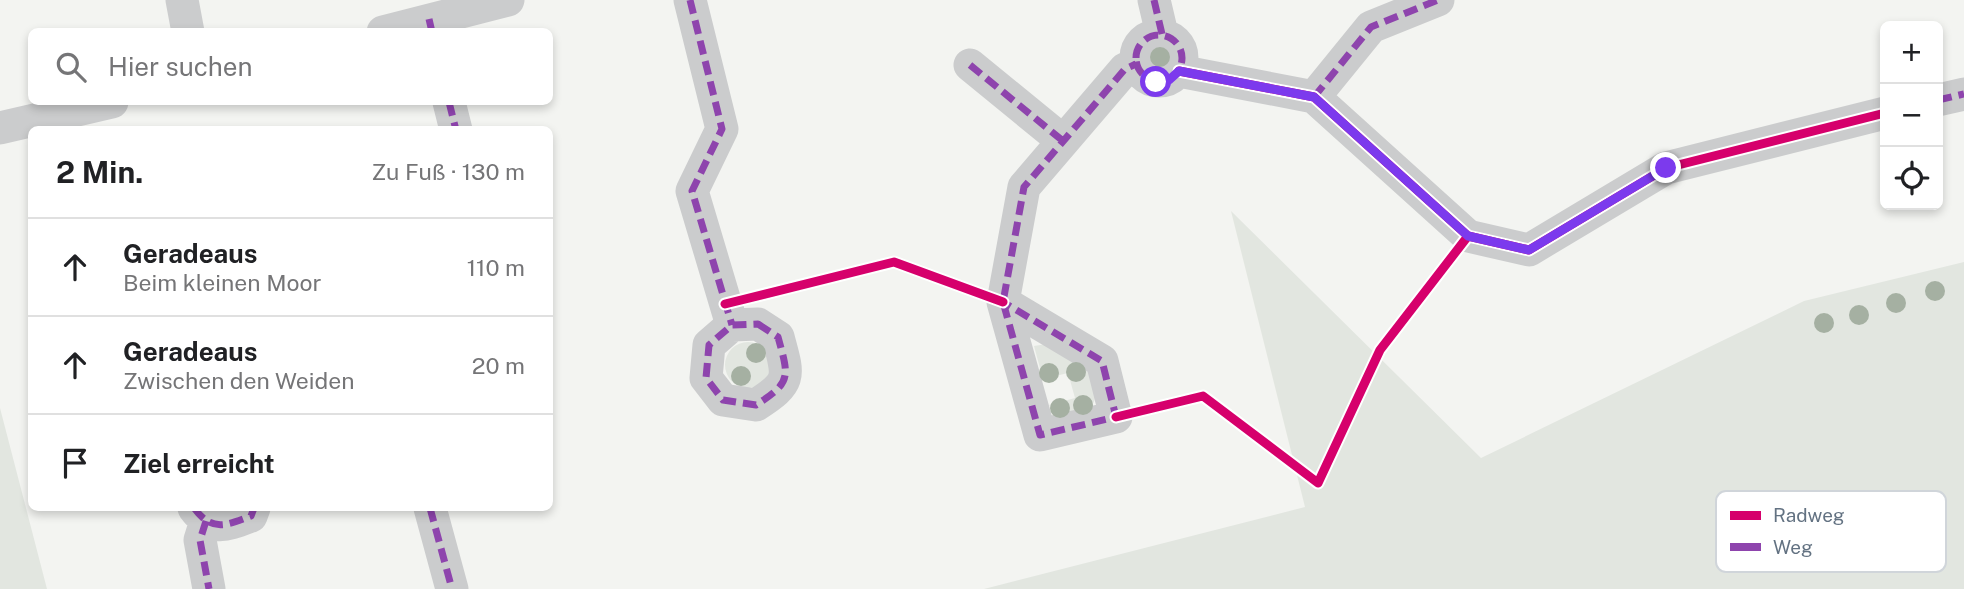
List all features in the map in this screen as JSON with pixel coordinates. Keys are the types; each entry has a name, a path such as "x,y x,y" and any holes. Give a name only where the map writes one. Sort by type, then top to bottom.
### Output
{"street":[{"path":"182,0 187,28"},
{"path":"410,28 430,25 508,0"},
{"path":"691,0 722,129 692,191 732,325"},
{"path":"1154,0 1162,34"},
{"path":"1314,97 1371,27 1438,0"},
{"path":"1162,34 1174,38 1181,48 1183,60 1179,71 1169,80 1156,82 1143,76 1136,64 1136,53 1141,42 1162,34"},
{"path":"1003,302 1024,187 1125,69 1136,64"},
{"path":"970,65 1063,141"},
{"path":"1179,71 1314,97 1468,236 1529,250 1666,168 1880,114"},
{"path":"1943,99 1964,94"},
{"path":"0,128 98,105"},
{"path":"450,105 455,126"},
{"path":"209,589 200,540 200,514 224,527 251,516 253,511"},
{"path":"431,511 452,589"}],"shaded area":[{"path":"1231,211 1481,458 1804,301 1964,262 1964,589 984,589 1305,507"},
{"path":"748,342 764,349 771,365 764,381 748,388 732,381 725,365 732,349"},
{"path":"1047,344 1088,370 1095,394 1090,407 1057,414 1049,405 1075,398 1068,373 1043,379 1034,346"},
{"path":"0,408 47,589 0,589"}],"marked path":[{"path":"690,0 722,129 692,191 732,325"},
{"path":"1154,0 1162,34"},
{"path":"1314,97 1371,27 1438,0"},
{"path":"429,19 431,28"},
{"path":"1159,35 1176,41 1182,58 1176,75 1159,81 1142,75 1136,58 1142,41 1159,35"},
{"path":"998,300 1003,302 1102,361 1116,417 1040,435 1003,302 1024,187 1125,69 1136,64"},
{"path":"970,65 1063,141"},
{"path":"1943,99 1964,94"},
{"path":"450,105 455,126"},
{"path":"758,324 778,337 785,370 782,384 756,405 723,400 706,378 709,345 732,325 758,324"},
{"path":"197,511 207,521 220,525 251,516 253,511"},
{"path":"431,511 452,589"},
{"path":"206,521 200,540 209,589"}],"cycle path":[{"path":"1179,71 1314,97 1468,236 1529,250 1666,168 1880,114"},
{"path":"1116,417 1203,396 1318,483 1380,350 1468,236"},
{"path":"725,304 894,262 1003,302"}],"route":[{"path":"1156,82 1169,80 1179,71 1314,97 1468,236 1529,250 1666,168"}]}
